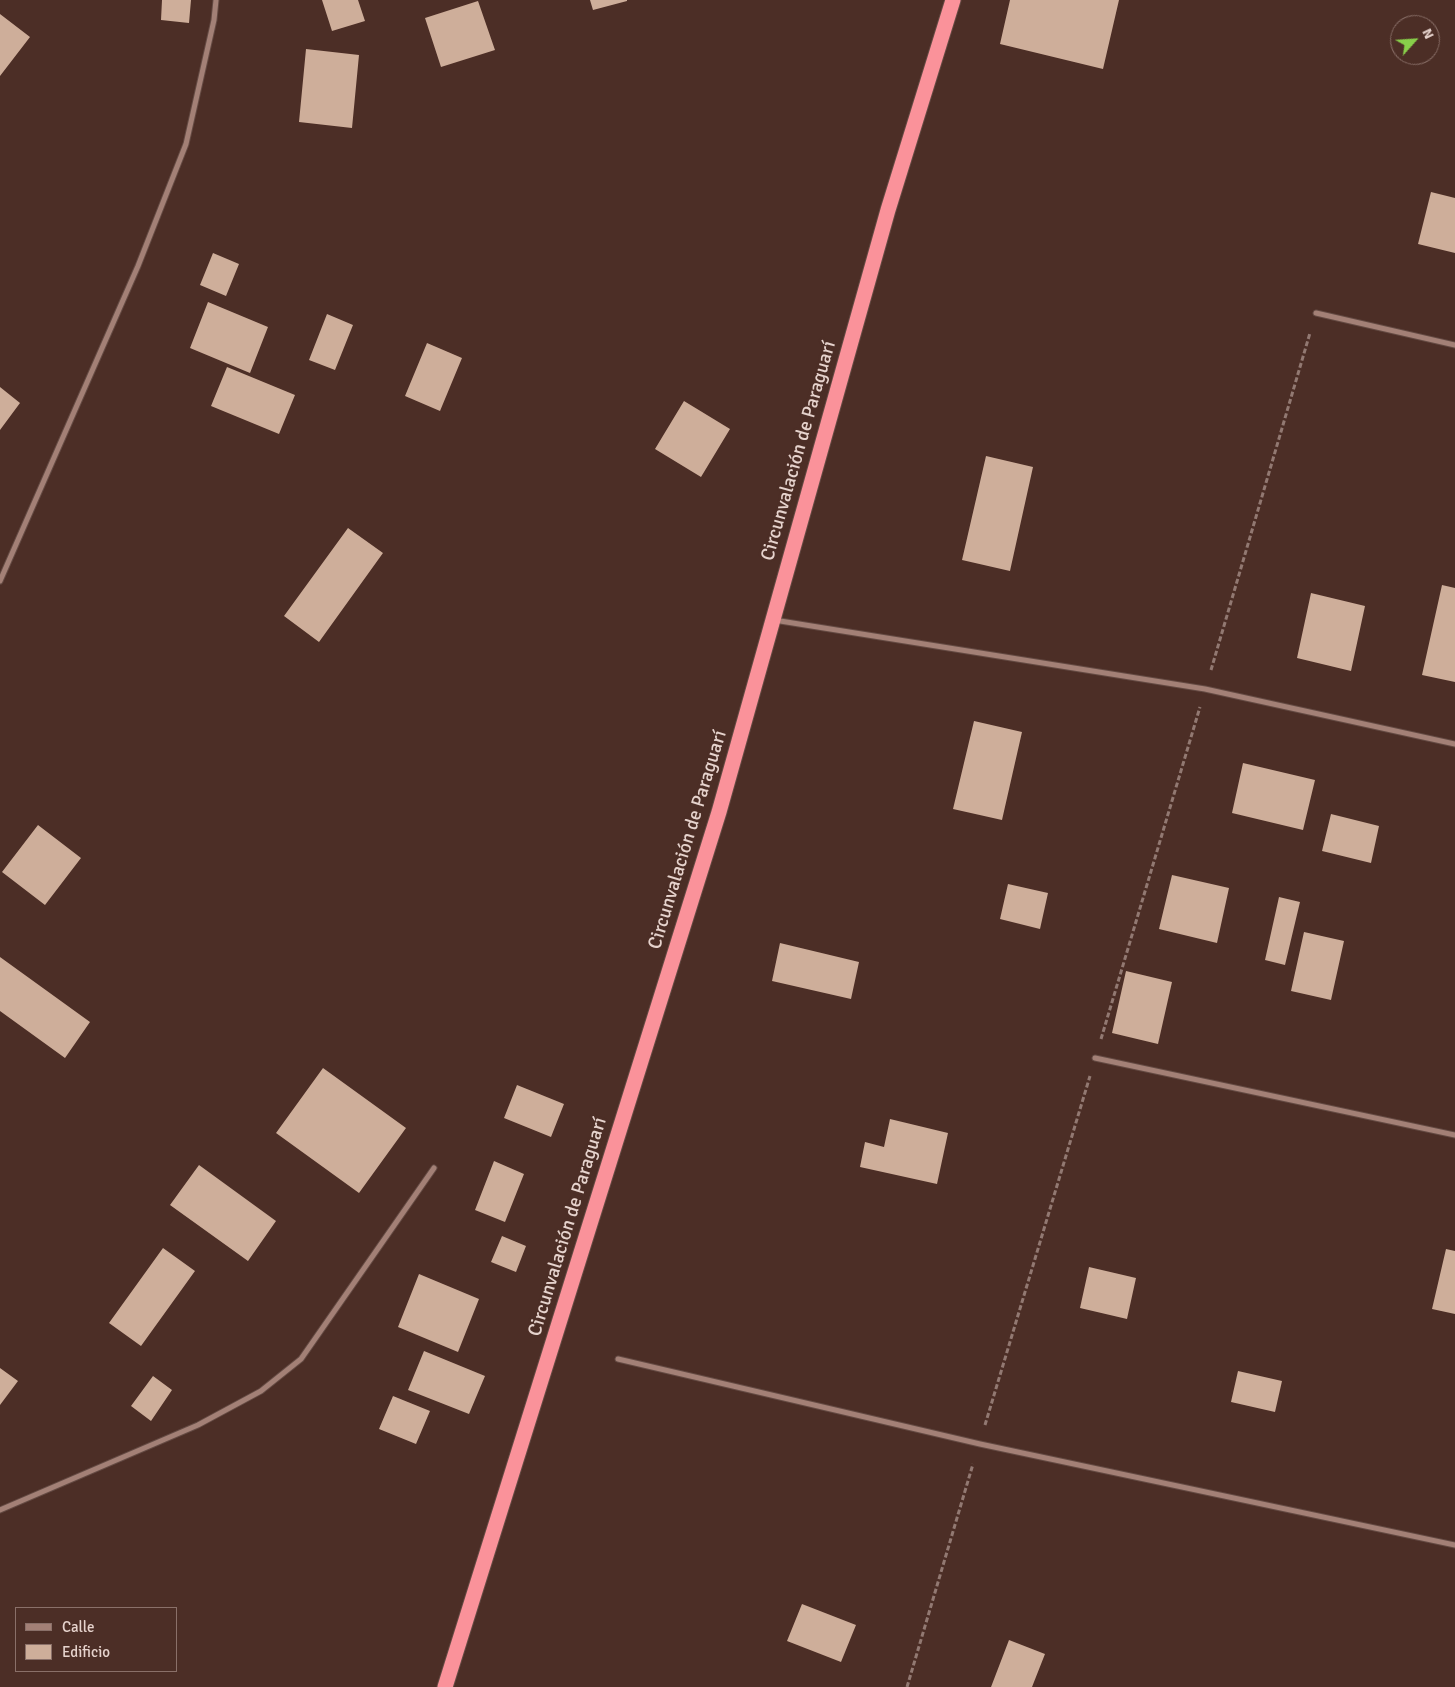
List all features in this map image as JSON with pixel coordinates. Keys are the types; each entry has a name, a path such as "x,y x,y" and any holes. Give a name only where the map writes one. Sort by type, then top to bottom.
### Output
{"highway":[{"name":"Circunvalación de Paraguarí","path":"445,1687 719,812 888,210 953,0"}],"street":[{"path":"0,581 138,266 186,144 214,20 216,0"},
{"path":"1316,313 1455,346"},
{"path":"773,620 1206,689 1455,744"},
{"path":"1095,1058 1455,1135"},
{"path":"0,1510 198,1425 262,1391 301,1359 434,1168"},
{"path":"618,1359 980,1444 1455,1545"}],"path":[{"path":"907,1687 1206,689 1316,313"}],"building":[{"path":"162,0 191,0 189,23 161,20"},
{"path":"322,0 358,0 365,21 332,31"},
{"path":"590,0 627,0 627,1 593,10"},
{"path":"1010,0 1119,0 1103,69 1000,44"},
{"path":"478,1 495,50 441,67 425,18"},
{"path":"0,14 30,37 0,76"},
{"path":"306,49 359,55 352,128 299,122"},
{"path":"1431,192 1455,198 1455,253 1418,244"},
{"path":"213,253 239,264 226,296 200,285"},
{"path":"208,302 268,327 250,373 190,348"},
{"path":"327,314 353,325 335,370 309,360"},
{"path":"427,343 462,358 440,411 405,396"},
{"path":"227,367 295,395 279,434 211,406"},
{"path":"0,387 20,403 0,430"},
{"path":"684,401 730,429 701,477 655,449"},
{"path":"986,456 1033,467 1010,571 962,560"},
{"path":"348,528 383,553 319,642 284,616"},
{"path":"1442,585 1455,588 1455,682 1422,675"},
{"path":"1311,593 1365,606 1351,671 1297,658"},
{"path":"974,721 1022,732 1002,820 953,809"},
{"path":"1243,763 1315,780 1303,830 1232,813"},
{"path":"1331,814 1379,826 1371,863 1322,851"},
{"path":"38,825 81,858 45,905 2,872"},
{"path":"1172,875 1229,888 1217,943 1159,929"},
{"path":"1008,884 1048,893 1040,929 1000,919"},
{"path":"1279,897 1300,902 1285,965 1265,960"},
{"path":"1304,932 1344,941 1331,1000 1291,991"},
{"path":"780,943 859,962 851,999 772,981"},
{"path":"0,957 90,1022 65,1058 0,1011"},
{"path":"1126,971 1172,982 1158,1044 1112,1033"},
{"path":"323,1068 406,1128 359,1193 276,1133"},
{"path":"517,1085 564,1104 551,1137 504,1118"},
{"path":"890,1119 948,1133 937,1184 860,1167 865,1142 884,1147"},
{"path":"494,1161 524,1174 505,1222 475,1210"},
{"path":"199,1165 276,1221 248,1261 170,1205"},
{"path":"502,1236 526,1246 516,1272 491,1262"},
{"path":"163,1248 195,1271 141,1346 109,1323"},
{"path":"1446,1249 1455,1251 1455,1314 1432,1309"},
{"path":"1089,1267 1136,1278 1127,1319 1080,1308"},
{"path":"419,1274 479,1299 458,1352 398,1327"},
{"path":"424,1351 485,1376 469,1414 408,1390"},
{"path":"0,1368 18,1381 0,1405"},
{"path":"1238,1371 1282,1381 1275,1412 1231,1402"},
{"path":"153,1376 172,1390 151,1421 131,1406"},
{"path":"393,1396 430,1411 416,1444 379,1429"},
{"path":"802,1604 856,1625 841,1662 787,1641"},
{"path":"1009,1640 1045,1654 1032,1687 991,1687"}]}
